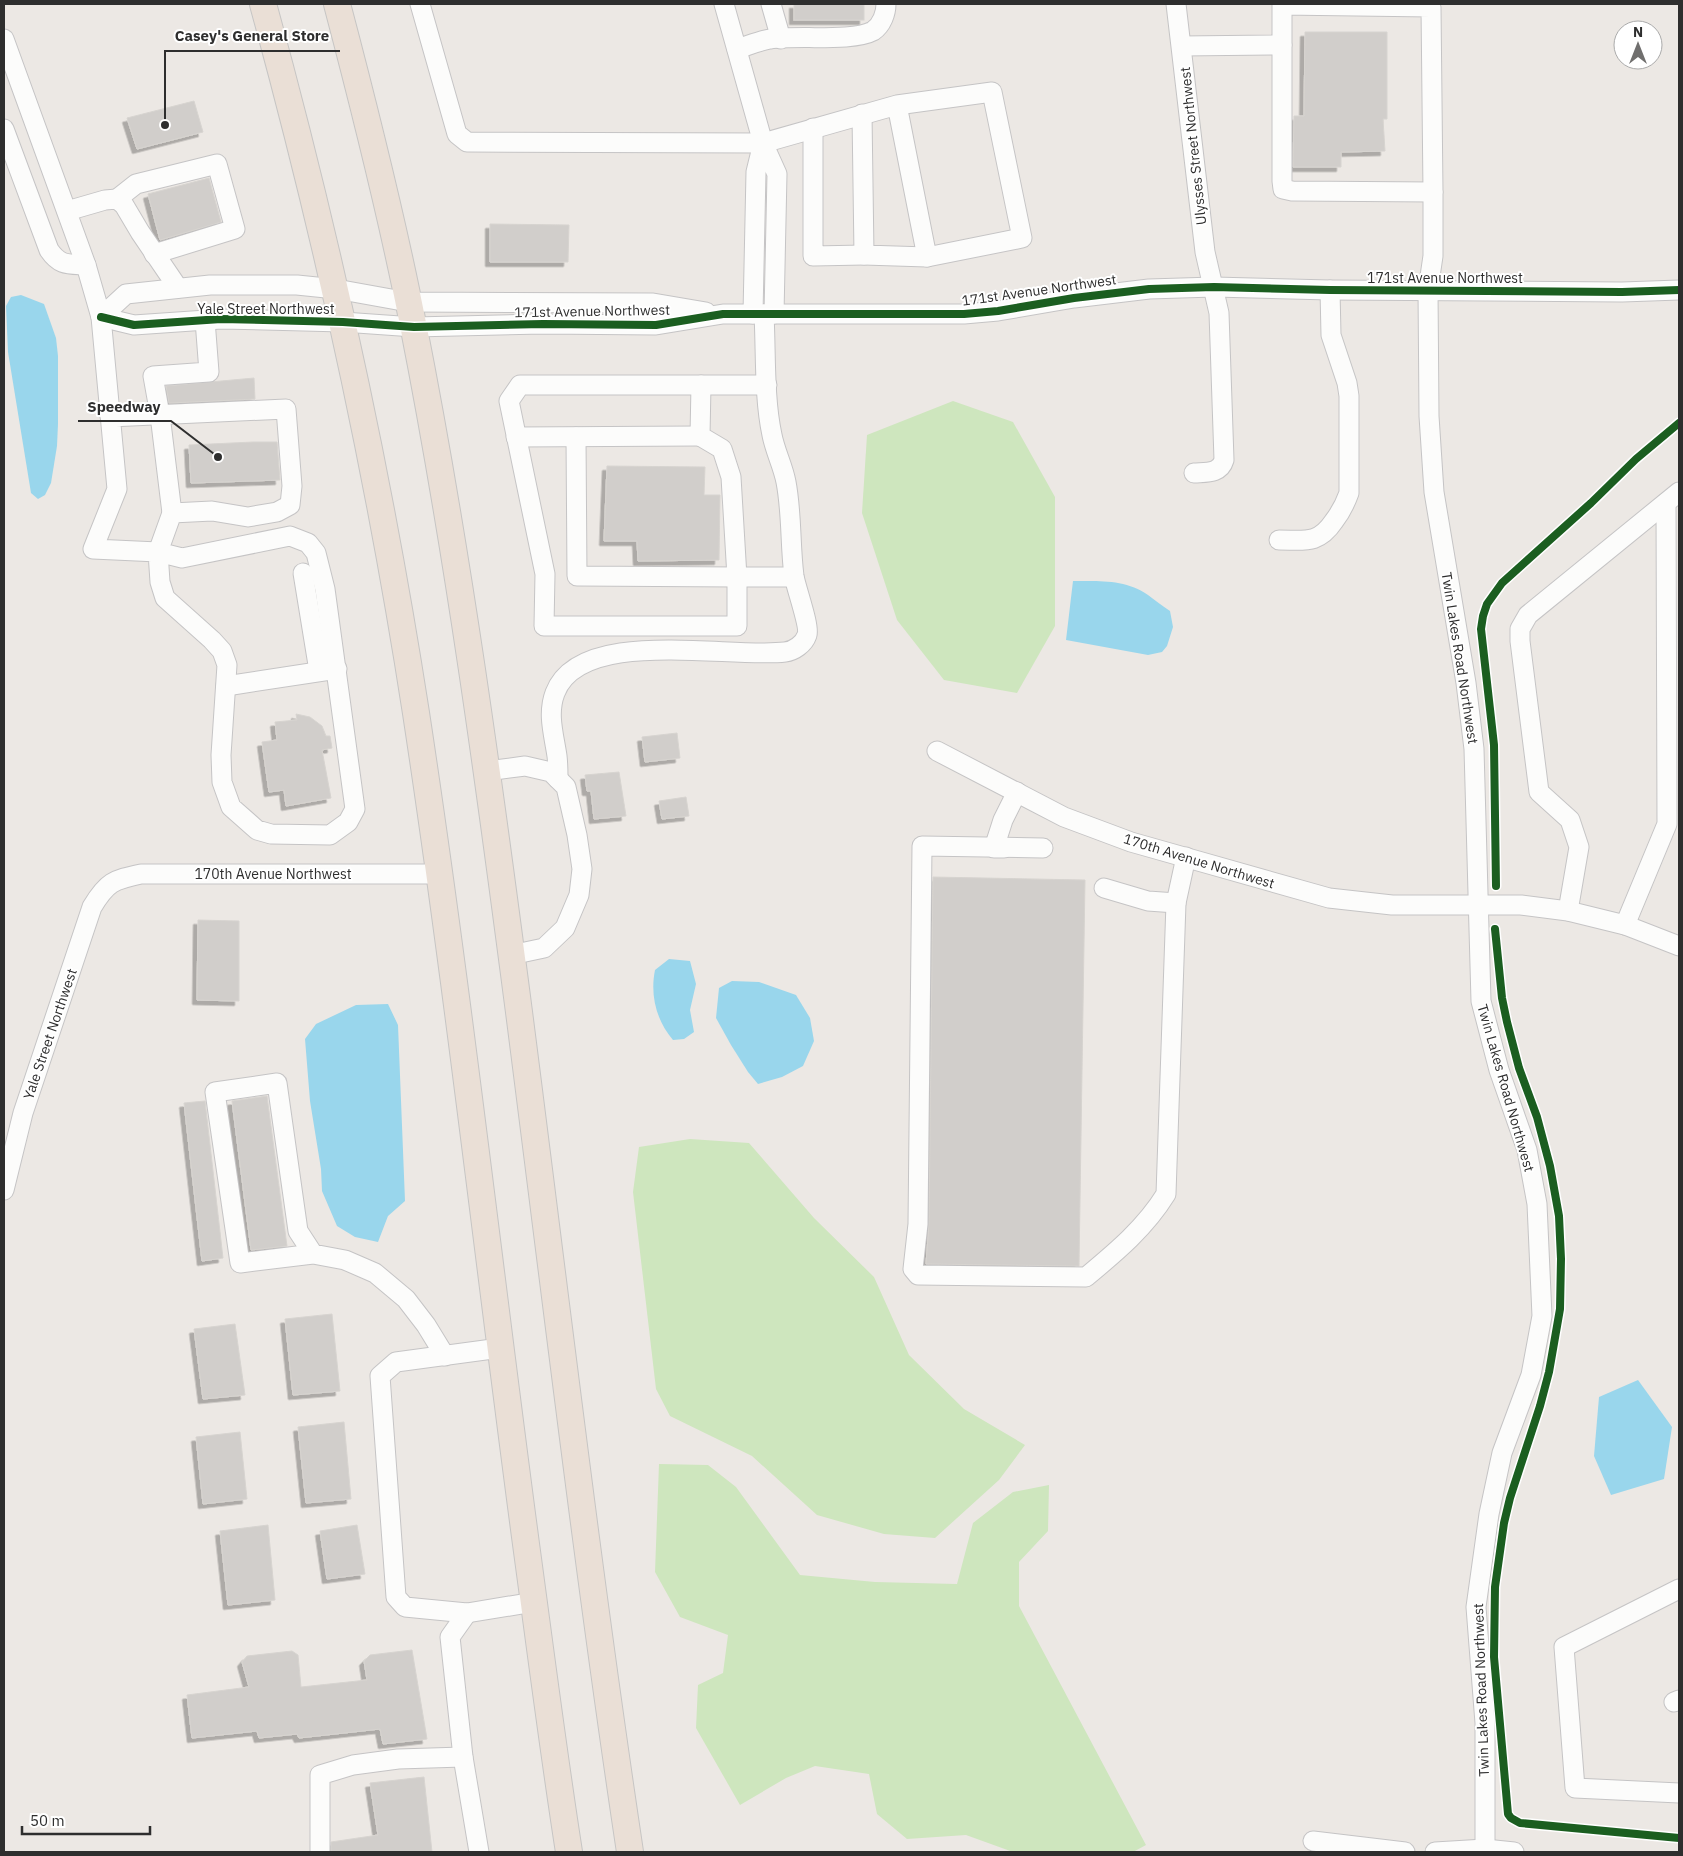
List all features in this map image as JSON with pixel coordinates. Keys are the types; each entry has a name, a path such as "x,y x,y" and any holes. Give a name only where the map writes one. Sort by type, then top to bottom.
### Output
{"highway":[{"path":"263,4 289,98 336,289 397,598 439,874 500,1348 569,1852"},
{"path":"337,4 358,85 414,327 455,561 487,771 592,1581 630,1852"}],"street":[{"path":"420,4 457,134 467,142 763,143 813,128 897,104 992,92 1022,238 927,257 814,256 813,128"},
{"path":"558,779 551,708 558,685 574,669 598,657 640,651 786,652 803,644 808,632 794,576 792,530 786,482 772,435 767,385 764,314 776,174 763,143 724,4"},
{"path":"771,4 781,39"},
{"path":"737,49 770,39 858,35 874,30 881,22 886,11 886,4"},
{"name":"Ulysses Street Northwest","path":"1176,4 1205,252 1219,313 1224,460 1219,469 1194,473"},
{"name":"Twin Lakes Road Northwest","path":"1282,45 1282,5 1430,7 1433,192 1432,256 1428,290 1429,416 1434,492 1466,683 1474,749 1481,1001 1499,1070 1527,1150 1537,1204 1542,1316 1530,1375 1502,1453 1489,1514 1476,1607 1485,1723 1484,1849"},
{"path":"4,39 86,266 100,317 117,489 93,549 158,552 182,558 290,536 308,543 316,553 325,589 328,670"},
{"path":"1182,46 1282,45 1283,189 1292,191 1433,192"},
{"path":"897,104 927,257"},
{"path":"862,114 864,255"},
{"path":"4,129 49,250 55,259 63,264 86,266"},
{"path":"67,212 104,200 117,199 136,184 217,164 235,229 154,254"},
{"path":"117,199 124,205 154,254 178,288"},
{"name":"Yale Street Northwest","path":"100,317 126,294 210,284 287,285 336,289"},
{"name":"171st Avenue Northwest","path":"336,289 408,302 653,303 723,314 964,314 998,311 1111,292 1214,287 1330,290 1622,292 1679,290"},
{"path":"1279,540 1308,540 1325,534 1345,506 1349,494 1349,396 1347,383 1331,335 1330,290"},
{"name":"171st Avenue Northwest","path":"343,322 414,327 542,324 656,325 723,314"},
{"name":"Yale Street Northwest","path":"100,317 134,325 206,320 343,322"},
{"path":"206,320 209,372 153,376 160,415 172,512 158,552 160,582 164,598 222,651 227,665 221,755 222,782 231,807 257,830 271,834 330,835 348,822 355,809 328,670 303,573"},
{"path":"516,437 700,436 722,449 731,477 737,577 737,626 544,626 545,574 516,437 509,401 520,385 767,385"},
{"path":"700,436 701,385"},
{"path":"110,417 286,409 292,486 290,505 277,512 248,517 212,511 172,512"},
{"path":"576,437 577,576"},
{"path":"1568,912 1579,847 1570,820 1539,792 1520,629 1528,615 1673,498"},
{"path":"1625,925 1667,824 1673,498"},
{"path":"545,574 577,576 794,576"},
{"path":"226,686 328,670"},
{"name":"170th Avenue Northwest","path":"937,751 1064,817 1132,842 1329,898 1392,905 1521,905 1568,912 1625,925 1679,946"},
{"path":"487,771 525,766 551,772 558,779 566,788 577,835 582,868 580,895 565,928 544,948 511,955"},
{"path":"994,848 1003,820 1018,792"},
{"path":"1043,848 922,846 918,1224 913,1269 918,1274 1086,1277 1128,1241 1157,1210 1166,1194 1176,904 1186,857"},
{"name":"170th Avenue Northwest","path":"109,885 118,879 141,874 439,874"},
{"name":"Yale Street Northwest","path":"4,1190 23,1113 92,907 109,885"},
{"path":"1104,888 1148,901 1176,904"},
{"path":"314,1254 298,1231 277,1084 215,1092 240,1263 314,1254 345,1260 375,1273 406,1299 426,1325 444,1356"},
{"path":"500,1348 396,1362 380,1376 396,1597 405,1608 467,1613 534,1602"},
{"path":"1679,1589 1564,1647 1575,1788 1679,1793"},
{"path":"467,1613 450,1637 463,1757 479,1852"},
{"path":"320,1852 320,1775 353,1765 398,1759 463,1757"},
{"path":"1313,1841 1405,1852"},
{"path":"1435,1852 1484,1849 1514,1852"}],"green space":[{"path":"953,401 1013,422 1055,497 1055,626 1017,693 944,680 897,620 862,513 867,435"},
{"path":"690,1139 749,1143 814,1218 874,1277 909,1355 964,1409 1025,1445 999,1480 935,1538 884,1534 817,1515 752,1456 670,1416 656,1389 633,1192 639,1147"},
{"path":"659,1464 708,1465 736,1487 800,1575 875,1582 957,1584 973,1523 1013,1492 1049,1485 1048,1531 1019,1562 1019,1606 1146,1845 1133,1852 1013,1852 966,1835 907,1839 877,1814 869,1774 815,1766 786,1778 740,1805 696,1728 698,1685 723,1673 728,1635 680,1617 655,1572"}],"water":[{"path":"21,295 44,304 56,338 58,356 57,446 51,483 45,495 38,499 31,493 8,352 6,306 11,297"},
{"path":"1073,581 1112,582 1131,586 1148,595 1170,611 1173,627 1167,646 1162,652 1148,655 1066,640"},
{"path":"669,959 690,961 696,984 690,1010 694,1032 684,1039 673,1040 667,1032 662,1024 654,998 655,970"},
{"path":"732,981 759,982 796,995 810,1018 814,1041 803,1066 782,1077 758,1084 748,1072 716,1018 719,988"},
{"path":"388,1004 398,1025 405,1201 388,1216 378,1242 355,1237 337,1226 322,1191 321,1169 310,1101 305,1039 316,1024 356,1005"},
{"path":"1638,1380 1672,1427 1664,1479 1611,1495 1594,1456 1599,1397"}],"building":[{"path":"794,4 864,4 864,20 794,20"},
{"path":"1305,32 1387,32 1387,119 1383,119 1385,151 1341,152 1341,167 1293,167 1294,116 1304,116"},
{"path":"194,101 203,132 137,149 127,118"},
{"path":"209,178 221,222 160,240 148,194"},
{"path":"490,224 569,225 568,262 490,262"},
{"path":"254,378 255,399 169,403 166,386"},
{"path":"277,442 280,480 191,483 189,445"},
{"path":"607,466 705,467 704,495 720,495 719,560 638,561 637,541 604,541"},
{"path":"296,714 310,717 322,726 326,736 330,736 332,748 322,750 331,798 286,806 284,790 269,792 262,742 277,740 275,722 297,720"},
{"path":"677,733 680,758 645,762 642,737"},
{"path":"619,772 626,816 594,819 591,791 587,791 585,775"},
{"path":"686,797 689,816 662,819 659,801"},
{"path":"933,877 1085,880 1079,1266 926,1264 929,1224"},
{"path":"198,920 239,921 239,1001 197,1000"},
{"path":"267,1096 287,1246 251,1250 232,1101"},
{"path":"205,1101 223,1258 202,1261 184,1103"},
{"path":"332,1314 340,1391 293,1395 285,1319"},
{"path":"235,1324 245,1395 203,1399 194,1329"},
{"path":"344,1422 351,1499 306,1503 298,1427"},
{"path":"240,1432 247,1499 203,1504 196,1437"},
{"path":"268,1525 275,1600 228,1605 220,1531"},
{"path":"357,1525 365,1574 327,1579 320,1531"},
{"path":"412,1650 427,1739 383,1744 380,1729 299,1738 297,1734 259,1738 257,1731 192,1738 187,1695 249,1687 242,1662 247,1656 292,1651 298,1655 301,1687 367,1680 364,1661 370,1655"},
{"path":"424,1777 432,1852 331,1852 331,1842 378,1835 370,1783"}],"cycle path":[{"path":"101,317 134,325 221,319 343,322 414,327 543,324 656,325 723,314 964,314 998,311 1074,298 1149,289 1214,287 1330,290 1622,292 1679,290"},
{"path":"1496,886 1494,745 1481,629 1487,604 1502,583 1591,503 1636,459 1679,423"},
{"path":"1495,929 1502,998 1507,1022 1519,1068 1537,1117 1550,1166 1559,1216 1561,1259 1560,1309 1549,1372 1510,1498 1504,1523 1495,1587 1494,1657 1508,1814 1520,1823 1679,1838"}],"place":[{"name":"Casey's General Store","path":"165,125"},
{"name":"Speedway","path":"218,457"}]}
